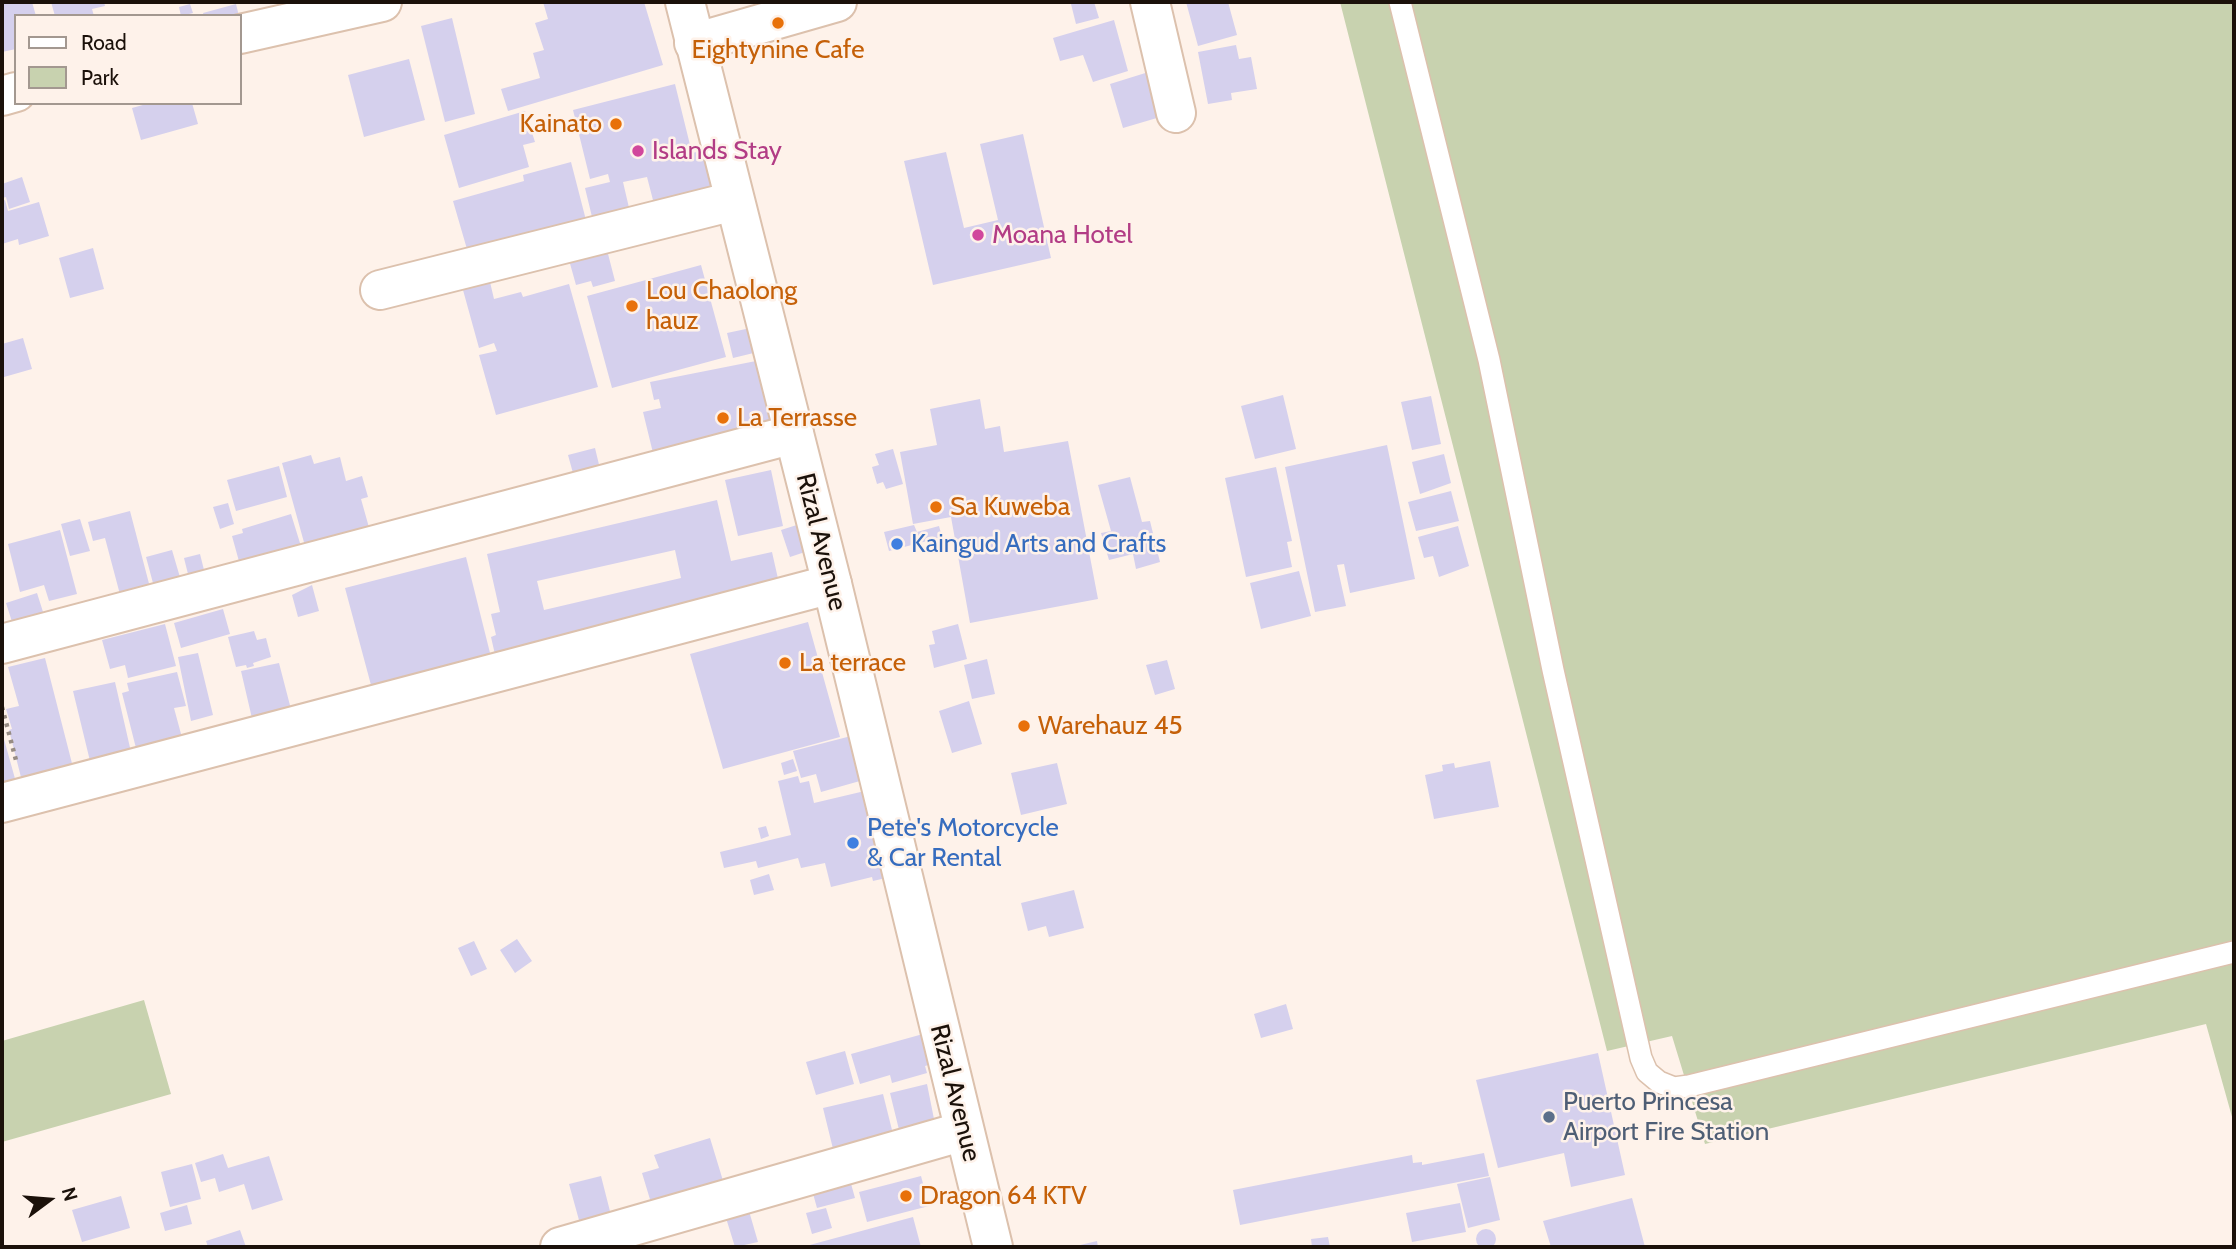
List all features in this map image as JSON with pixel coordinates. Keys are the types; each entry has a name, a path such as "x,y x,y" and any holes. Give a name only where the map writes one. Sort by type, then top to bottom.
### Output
{"street":[{"path":"242,34 382,2"},
{"name":"Rizal Avenue","path":"685,2 832,584 993,1247"},
{"path":"694,43 837,2"},
{"path":"1150,2 1176,113"},
{"path":"380,290 734,201"},
{"path":"2,644 794,434"},
{"path":"14,800 832,584"},
{"path":"560,1247 964,1131"}],"lane":[{"path":"1400,2 1489,360 1553,670 1641,1058 1647,1072 1659,1082 1674,1087 1689,1086 2234,952"}],"path":[{"path":"2,707 14,800"}],"green space":[{"path":"1340,2 2234,2 2234,1124 2206,1024 1705,1144 1672,1036 1607,1051"},
{"path":"144,1000 171,1094 2,1142 2,1041"}],"building":[{"path":"2,2 32,2 35,14 14,14 14,49 2,52"},
{"path":"51,2 104,2 105,6 92,9 93,14 54,14"},
{"path":"543,2 644,2 663,65 508,111 501,89 540,78 533,53 544,50 535,23 548,19"},
{"path":"1094,2 1099,18 1076,24 1071,4"},
{"path":"1186,2 1228,2 1237,35 1198,46"},
{"path":"190,4 193,13 181,14 179,7"},
{"path":"236,4 238,14 203,14"},
{"path":"452,18 475,114 445,122 421,26"},
{"path":"1114,20 1128,71 1093,82 1083,55 1060,61 1053,38"},
{"path":"1236,45 1239,59 1251,57 1257,89 1231,93 1232,100 1208,104 1198,52"},
{"path":"409,59 425,120 364,137 348,75"},
{"path":"1155,70 1167,115 1123,128 1110,84"},
{"name":"Islands Stay","path":"675,84 692,153 710,149 720,187 654,204 647,177 623,182 630,212 593,221 585,188 610,182 608,174 590,179 573,110"},
{"path":"143,105 193,105 198,124 141,140 132,108"},
{"path":"525,111 535,142 523,145 529,167 459,188 444,135"},
{"path":"1023,134 1051,258 933,285 904,161 946,152 964,228 998,220 980,144"},
{"path":"571,162 587,224 469,256 453,201 524,181 523,175"},
{"path":"22,177 30,202 9,209 6,197 2,198 2,184"},
{"path":"5,200 8,211 39,202 49,236 19,245 18,239 2,244 2,201"},
{"path":"93,248 104,289 70,298 59,258"},
{"path":"607,250 615,281 593,287 591,281 576,285 569,260"},
{"path":"701,265 726,357 612,388 587,296"},
{"path":"490,282 494,299 521,292 523,297 569,284 598,387 496,415 479,355 497,351 494,343 479,348 463,290"},
{"path":"760,326 766,350 733,358 727,333"},
{"path":"23,338 32,369 4,377 2,344"},
{"path":"756,361 771,425 653,453 643,412 661,408 659,399 654,400 650,382"},
{"path":"1283,395 1296,449 1255,459 1241,406"},
{"path":"1431,396 1441,444 1412,450 1401,402"},
{"path":"980,399 985,429 1000,426 1004,452 1068,441 1098,599 970,623 951,517 913,524 900,452 937,445 930,409"},
{"path":"1387,445 1415,579 1350,593 1344,564 1337,565 1346,606 1315,612 1285,467"},
{"path":"595,448 602,477 576,484 568,455"},
{"path":"893,449 903,484 886,489 883,482 877,484 872,467 879,465 875,454"},
{"path":"1444,454 1451,483 1420,494 1412,462"},
{"path":"311,455 314,464 340,457 346,481 362,476 368,497 361,499 370,531 305,546 282,463"},
{"path":"279,466 287,497 236,511 227,480"},
{"path":"1276,467 1292,541 1287,542 1292,567 1246,577 1225,478"},
{"path":"771,470 783,526 738,536 725,480"},
{"path":"1130,477 1142,522 1150,521 1160,562 1136,569 1133,554 1109,560 1101,533 1111,531 1098,485"},
{"path":"1451,491 1459,521 1416,531 1408,502"},
{"path":"717,500 731,561 772,552 781,592 496,659 491,637 496,635 491,614 500,612 487,554","holes":["675,550 681,578 544,610 537,581"]},
{"path":"228,503 234,524 220,529 213,507"},
{"path":"130,511 152,595 122,602 105,538 93,541 88,522"},
{"path":"291,514 304,556 240,565 232,536 243,533 242,529"},
{"path":"80,519 90,551 70,556 61,524"},
{"path":"800,524 808,551 790,557 781,530"},
{"path":"914,525 917,532 939,526 942,537 889,551 884,532"},
{"path":"1458,526 1469,566 1439,577 1433,556 1424,558 1418,537"},
{"path":"60,530 77,594 49,601 44,585 20,592 8,544"},
{"path":"172,550 184,591 157,598 146,557"},
{"path":"200,554 206,578 190,582 184,558"},
{"path":"466,557 494,669 375,700 345,588"},
{"path":"1299,571 1311,616 1261,629 1250,583"},
{"path":"312,585 319,611 298,617 292,595"},
{"path":"37,593 44,615 13,625 6,603"},
{"path":"223,609 230,634 181,648 174,623"},
{"path":"808,622 840,737 723,769 690,654"},
{"path":"165,624 176,666 128,678 125,665 110,669 102,640"},
{"path":"958,624 967,659 934,668 929,645 935,644 932,631"},
{"path":"254,631 257,640 266,638 271,657 247,668 246,665 236,667 228,637"},
{"path":"198,653 213,715 191,721 178,657"},
{"path":"45,658 76,779 25,793 6,709 19,706 8,667"},
{"path":"987,659 995,694 972,699 964,665"},
{"path":"1167,660 1175,689 1155,695 1146,665"},
{"path":"279,663 293,717 254,727 241,671"},
{"path":"177,672 186,706 174,708 184,745 138,756 122,693 129,691 127,683"},
{"path":"115,682 131,752 90,761 73,691"},
{"path":"969,701 982,744 952,753 939,711"},
{"path":"2,732 19,793 2,798"},
{"path":"855,735 867,779 821,792 816,774 801,778 793,751"},
{"path":"793,759 797,771 784,775 781,763"},
{"path":"1490,761 1499,807 1434,819 1425,775 1443,771 1442,765 1454,763 1455,768"},
{"path":"1057,763 1067,804 1021,815 1011,773"},
{"path":"798,776 800,783 809,781 814,803 869,790 890,877 873,881 872,877 831,887 825,863 801,868 798,858 758,868 756,861 724,868 720,852 791,835 778,781"},
{"path":"766,826 769,836 761,839 758,828"},
{"path":"769,874 774,890 754,895 750,880"},
{"path":"1074,890 1084,928 1049,937 1046,926 1028,931 1021,903"},
{"path":"517,939 532,961 515,973 500,950"},
{"path":"474,941 487,969 471,976 458,948"},
{"path":"1286,1004 1293,1029 1261,1038 1254,1014"},
{"path":"923,1034 932,1064 925,1066 927,1073 892,1083 890,1075 860,1084 851,1054"},
{"path":"845,1051 854,1084 816,1095 806,1062"},
{"name":"Puerto Princesa Airport Fire Station","path":"1598,1053 1625,1175 1571,1187 1564,1153 1498,1168 1476,1080"},
{"path":"927,1084 937,1134 902,1142 890,1093"},
{"path":"883,1094 895,1142 835,1157 823,1108"},
{"path":"710,1138 724,1184 652,1206 642,1173 659,1168 654,1155"},
{"path":"1484,1153 1489,1176 1240,1225 1233,1190 1412,1155 1413,1163 1422,1162 1422,1165"},
{"path":"223,1154 228,1168 269,1156 283,1200 252,1210 244,1184 219,1192 215,1178 201,1182 195,1163"},
{"path":"192,1164 201,1199 170,1207 161,1172"},
{"path":"848,1173 855,1198 817,1208 810,1183"},
{"path":"601,1176 613,1223 582,1231 569,1184"},
{"path":"921,1176 929,1206 867,1222 859,1192"},
{"path":"1490,1177 1500,1220 1468,1228 1457,1184"},
{"path":"121,1196 130,1228 82,1242 72,1210"},
{"path":"1632,1198 1645,1247 1551,1247 1543,1221"},
{"path":"1460,1203 1466,1232 1412,1242 1406,1213"},
{"path":"187,1205 192,1224 165,1231 160,1213"},
{"path":"826,1208 832,1228 812,1234 806,1213"},
{"path":"749,1211 758,1242 735,1247 726,1218"},
{"path":"913,1217 921,1247 806,1247 806,1246"},
{"path":"1486,1229 1493,1232 1496,1239 1493,1246 1486,1249 1479,1246 1476,1239 1479,1232"},
{"path":"240,1230 246,1247 208,1247 206,1241"},
{"path":"1328,1237 1330,1247 1312,1247 1311,1239"},
{"path":"1097,1241 1098,1247 1076,1247 1076,1246"}],"place":[{"name":"Eightynine Cafe","path":"778,23"},
{"name":"Kainato","path":"616,124"},
{"name":"Islands Stay","path":"638,151"},
{"name":"Moana Hotel","path":"978,235"},
{"name":"Lou Chaolong hauz","path":"632,306"},
{"name":"La Terrasse","path":"723,418"},
{"name":"Sa Kuweba","path":"936,507"},
{"name":"Kaingud Arts and Crafts","path":"897,544"},
{"name":"La terrace","path":"785,663"},
{"name":"Warehauz 45","path":"1024,726"},
{"name":"Pete's Motorcycle & Car Rental","path":"853,843"},
{"name":"Puerto Princesa Airport Fire Station","path":"1549,1117"},
{"name":"Dragon 64 KTV","path":"906,1196"}]}
